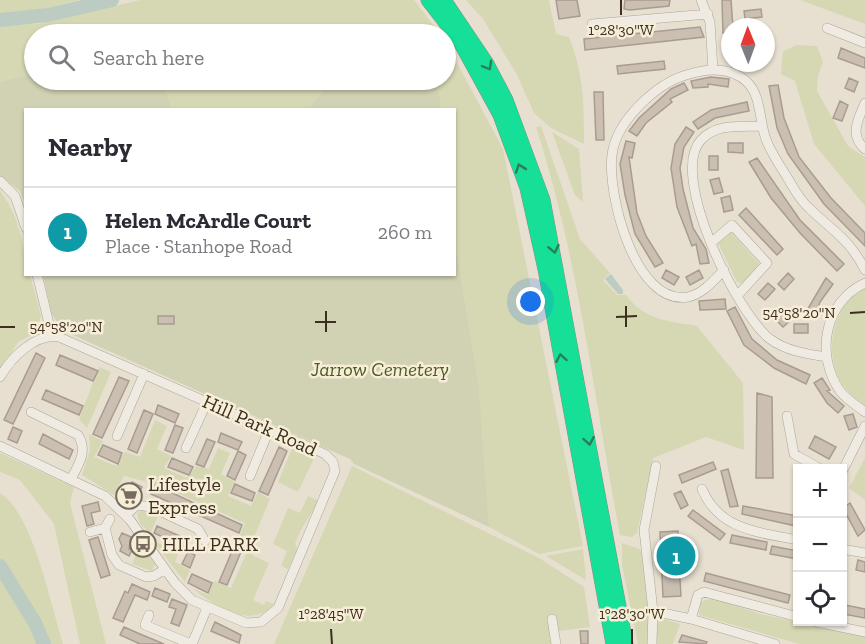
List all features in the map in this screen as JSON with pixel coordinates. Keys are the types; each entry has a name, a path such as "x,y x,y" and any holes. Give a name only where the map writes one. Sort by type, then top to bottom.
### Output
{"highway":[{"path":"428,0 447,24"},
{"path":"444,0 487,64 501,91 535,174 558,268 596,510 613,644"},
{"path":"456,36 500,115 526,188 626,644"},
{"path":"596,510 606,644"},
{"path":"596,510 634,644"}],"street":[{"path":"701,0 708,14 713,70"},
{"path":"592,24 708,14"},
{"path":"827,28 865,43"},
{"path":"724,270 697,294 688,297 670,296 648,280 631,250 617,208 612,155 622,127 644,102 669,80 703,70 725,71 747,82 757,103 761,126 778,163 806,205 854,248 865,270"},
{"path":"865,103 855,130 857,140 865,149"},
{"path":"761,126 720,128 709,133 699,142 693,153 691,179 694,198 724,270 754,320 770,339 794,351 826,357"},
{"path":"0,181 15,196 24,222"},
{"path":"712,242 732,225 767,263 739,294"},
{"path":"0,377 20,352 52,336 37,276"},
{"path":"865,283 848,294 838,305 826,338 826,357 841,392 865,412"},
{"name":"Hill Park Road","path":"0,447 105,496 126,515 184,593 207,608 246,623 261,622 273,614 333,477 335,467 330,457 144,374 52,336"},
{"path":"117,436 144,374"},
{"path":"186,448 207,402"},
{"path":"31,412 78,435 83,448 82,455 71,479"},
{"path":"787,416 794,454 812,464"},
{"path":"847,464 865,426"},
{"path":"250,476 270,430"},
{"path":"652,644 653,611 644,530 656,466"},
{"path":"702,489 708,504 739,528 793,539"},
{"path":"126,515 137,505 151,507 198,529 205,541"},
{"path":"90,532 108,524 112,555 118,565 146,577 154,576 165,569"},
{"path":"847,550 865,553"},
{"path":"691,619 698,595 704,591 793,616"},
{"path":"148,615 145,625 191,644 207,608"},
{"path":"653,611 691,619 775,644"},
{"path":"552,620 556,644"},
{"path":"839,626 865,632"}],"green space":[{"path":"0,0 79,0 28,13 0,13"},
{"path":"140,0 414,0 432,24 38,24"},
{"path":"466,0 549,0 556,34 569,37 578,64 583,103 584,144 551,128 534,113 516,73 483,19"},
{"path":"800,0 865,0 865,24"},
{"path":"24,24 24,76 0,82 0,25"},
{"path":"797,45 817,46 823,62 818,76 817,91 848,146 865,157 865,206 814,144 795,81 781,74 783,51"},
{"path":"456,61 503,149 583,546 539,554 489,527 479,387 456,248 456,108 440,108 437,90 456,90"},
{"path":"24,76 24,90 164,90 172,108 24,108 24,201 20,191 0,175 0,82"},
{"path":"164,90 322,90 310,108 172,108"},
{"path":"322,90 437,90 440,108 310,108"},
{"path":"541,126 580,239 610,273 603,280 617,295 626,295 641,310 657,318 697,326 743,383 744,450 706,437 653,458 637,533 632,537 620,535 575,279 551,177 536,127"},
{"path":"552,132 579,149 583,202 575,195"},
{"path":"0,191 16,220 24,252 24,276 30,276 41,316 35,333 18,342 0,372"},
{"path":"731,232 760,265 744,284 737,282 718,243"},
{"name":"Jarrow Cemetery","path":"456,248 479,387 489,527 354,464 350,459 62,330 52,314 43,276 456,276"},
{"path":"865,288 865,405 857,400 841,382 832,354 832,341 839,315 854,294"},
{"path":"99,367 111,372 87,428 79,419"},
{"path":"155,420 167,426 157,449 171,456 164,468 187,478 196,466 209,469 218,448 230,453 221,474 235,482 228,496 251,506 258,492 270,499 255,535 259,537 252,555 269,563 253,600 264,605 266,601 274,604 265,612 244,615 233,612 222,608 192,588 208,595 214,581 231,588 252,541 240,535 245,523 159,485 124,476 114,495 82,475 90,450 89,434 103,441 94,457 116,466 125,452 140,457"},
{"path":"294,444 316,454 298,492 278,482"},
{"path":"0,453 74,487 70,503 106,644 80,644 54,524 20,480 0,472"},
{"path":"865,458 865,500 849,488"},
{"path":"352,466 539,558 584,587 590,627 551,632 552,644 274,644"},
{"path":"0,493 12,504 31,540 63,644 0,644"},
{"path":"308,496 319,501 297,538 295,544 297,549 288,569 281,566 287,551 273,544 288,508 300,513"},
{"path":"144,508 159,514 150,534 140,523 137,514"},
{"path":"153,541 179,552 175,562 190,570 185,582"},
{"path":"622,543 640,549 642,555 650,616 648,644 638,644 622,565"},
{"path":"140,544 155,564 152,571 132,564"},
{"path":"583,549 586,580 546,556"},
{"path":"712,598 760,614 793,621 793,626 817,626 865,636 865,644 799,644 699,615 700,602"},
{"path":"663,619 680,624 673,644 656,644 658,623"}],"shaded area":[{"path":"611,274 623,290 623,294 618,294 605,279"}],"building":[{"path":"556,0 577,0 580,16 559,19"},
{"path":"625,0 670,0 669,6 630,10 624,9"},
{"path":"722,0 731,0 732,18 723,18"},
{"path":"761,9 762,17 745,18 744,11"},
{"path":"700,27 704,37 585,50 584,39"},
{"path":"841,48 865,58 865,68 838,58"},
{"path":"664,61 665,69 618,74 617,66"},
{"path":"711,77 729,79 728,87 708,84 708,87 693,88 691,81"},
{"path":"849,78 858,82 854,92 845,88"},
{"path":"684,83 688,90 670,99 672,102 646,123 637,136 629,131 639,118 671,89"},
{"path":"778,85 784,118 799,157 831,198 865,233 865,246 824,204 788,154 777,128 769,86"},
{"path":"594,92 603,92 604,140 596,140"},
{"path":"840,101 848,105 842,121 833,118"},
{"path":"747,102 749,111 715,118 698,129 693,122 711,110"},
{"path":"686,127 694,132 684,147 680,168 683,189 693,228 706,249 709,263 700,264 696,244 692,246 677,207 671,168 675,144"},
{"path":"626,141 635,143 632,158 629,157 637,213 646,236 663,263 655,267 635,234 625,195 620,164"},
{"path":"728,143 743,143 743,153 728,152"},
{"path":"709,156 718,156 718,170 709,170"},
{"path":"757,158 800,220 844,264 837,271 800,233 771,198 749,162"},
{"path":"719,178 723,192 714,194 710,180"},
{"path":"730,196 733,210 724,212 721,198"},
{"path":"746,208 783,249 777,255 739,215"},
{"path":"666,270 679,277 674,285 662,278"},
{"path":"699,270 703,278 690,285 686,277"},
{"path":"788,273 794,279 784,290 778,284"},
{"path":"826,278 833,284 820,302 815,316 806,312"},
{"path":"768,283 775,289 765,300 758,294"},
{"path":"725,299 726,309 700,310 699,301"},
{"path":"735,307 752,339 777,360 810,375 806,384 774,368 744,345 727,311"},
{"path":"779,310 790,321 783,327 773,317"},
{"path":"158,316 174,316 174,324 158,324"},
{"path":"794,324 808,324 808,333 794,333"},
{"path":"36,353 45,358 13,424 4,420"},
{"path":"60,355 98,371 93,381 56,365"},
{"path":"119,377 129,381 102,438 93,434"},
{"path":"822,378 830,390 827,391 844,406 838,413 827,403 814,383"},
{"path":"46,390 83,406 79,415 42,399"},
{"path":"757,393 772,397 773,478 756,478"},
{"path":"158,405 179,414 175,423 155,414"},
{"path":"144,410 153,414 137,453 128,449"},
{"path":"853,414 857,427 849,430 844,416"},
{"path":"175,425 183,428 173,453 165,450"},
{"path":"13,427 22,431 17,443 8,439"},
{"path":"221,433 242,442 238,450 218,442"},
{"path":"43,434 73,450 69,459 39,444"},
{"path":"815,436 836,447 829,459 809,448"},
{"path":"207,439 215,442 204,467 196,464"},
{"path":"103,445 122,453 118,464 98,455"},
{"path":"279,447 287,451 268,495 259,491"},
{"path":"238,451 246,455 235,480 227,476"},
{"path":"172,458 193,467 189,475 168,467"},
{"path":"713,462 716,469 682,483 679,475"},
{"path":"728,469 738,506 730,507 721,471"},
{"path":"132,482 142,487 136,498 130,502 124,499"},
{"path":"235,484 255,493 252,501 231,493"},
{"path":"155,485 242,525 239,533 151,494"},
{"path":"681,491 688,505 681,509 674,494"},
{"path":"98,502 100,511 91,513 94,524 87,526 82,506"},
{"path":"850,503 865,530 858,536 847,515 847,505"},
{"path":"743,506 793,515 793,525 742,514"},
{"path":"693,510 725,534 720,540 688,516"},
{"path":"157,526 189,540 185,547 154,533"},
{"path":"678,531 679,548 691,548 692,564 679,565 681,596 663,597 660,532"},
{"path":"122,533 131,537 129,549 132,550 129,556 120,551 122,546 119,539"},
{"path":"732,535 767,542 766,550 730,543"},
{"path":"98,537 110,575 101,578 89,540"},
{"path":"238,537 246,540 227,585 219,582"},
{"path":"772,546 793,550 793,558 770,554"},
{"path":"188,552 195,555 190,568 182,564"},
{"path":"858,560 865,562 865,572 856,570"},
{"path":"706,573 790,595 788,603 704,581"},
{"path":"192,574 212,583 208,593 188,583"},
{"path":"132,584 150,592 147,600 135,595 123,622 113,618 125,591 128,593"},
{"path":"155,588 170,594 167,602 152,596"},
{"path":"172,599 187,605 179,626 171,623 176,609 169,607"},
{"path":"847,605 865,609 865,618 847,615"},
{"path":"215,622 241,635 239,643 211,631"},
{"path":"124,627 164,644 140,644 120,635"},
{"path":"580,631 588,631 588,644 581,644"},
{"path":"682,635 707,642 706,644 679,642"}],"waterway":[{"path":"0,20 48,15 112,0"},
{"path":"0,566 35,623 44,644"}],"traffic: fast":[{"path":"428,0 447,24"},
{"path":"444,0 487,64 506,100 543,200 626,644"},
{"path":"456,36 500,115 527,188 545,269 613,644"}],"place":[{"name":"Lifestyle Express","path":"129,496"},
{"name":"HILL PARK","path":"143,544"},
{"name":"Helen McArdle Court","path":"676,556"}]}
